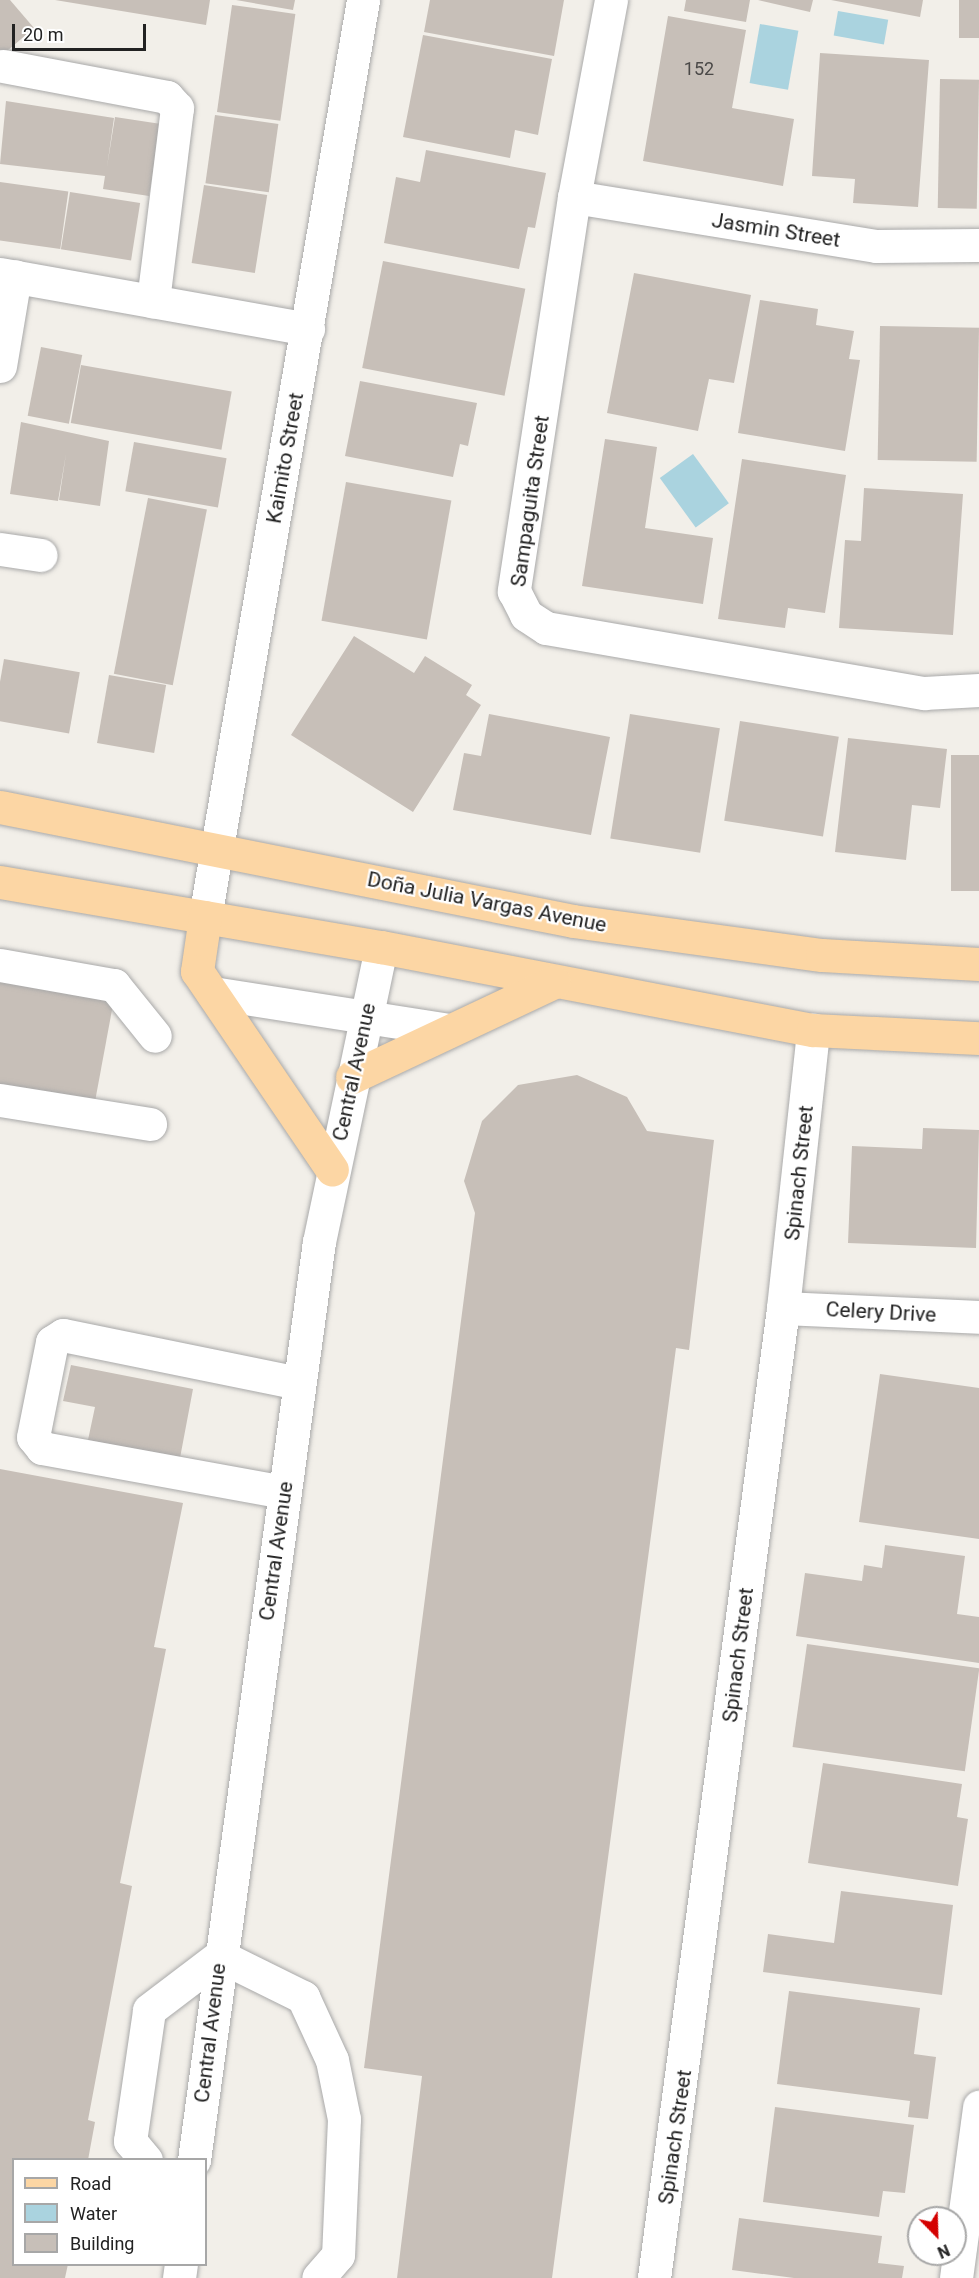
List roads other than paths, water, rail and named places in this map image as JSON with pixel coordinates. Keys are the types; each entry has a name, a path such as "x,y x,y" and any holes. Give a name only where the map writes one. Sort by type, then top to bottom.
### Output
{"main road":[{"name":"Doña Julia Vargas Avenue","path":"0,807 573,921 822,955 979,964"},
{"path":"0,882 381,947 813,1030 979,1038"},
{"path":"205,917 197,971 332,1170"},
{"path":"352,1077 444,1029 554,982"}],"street":[{"name":"Kaimito Street","path":"205,917 363,0"},
{"name":"Sampaguita Street","path":"611,0 574,197 514,591 525,615 546,628 924,693 979,690"},
{"path":"3,66 167,97 177,108 153,302"},
{"name":"Jasmin Street","path":"574,197 876,246 979,245"},
{"path":"0,366 8,275 308,329"},
{"path":"0,549 41,555"},
{"name":"Central Avenue","path":"194,2158 299,1383 332,1170 381,947"},
{"path":"0,965 114,985 155,1036"},
{"path":"213,993 444,1029"},
{"name":"Spinach Street","path":"654,2278 783,1308 813,1030"},
{"path":"0,1100 150,1124"},
{"name":"Celery Drive","path":"783,1308 979,1317"},
{"path":"284,1492 42,1448 33,1437 52,1342 63,1335 299,1383"},
{"path":"144,2158 130,2141 148,2010 220,1956 303,1997 332,2060 345,2119 338,2255 318,2278"},
{"path":"956,2278 976,2145 979,2107"}],"water":[{"path":"838,11 888,20 884,44 834,36"},
{"path":"760,24 798,31 788,90 750,83"},
{"path":"693,454 729,503 696,527 660,478"}]}
